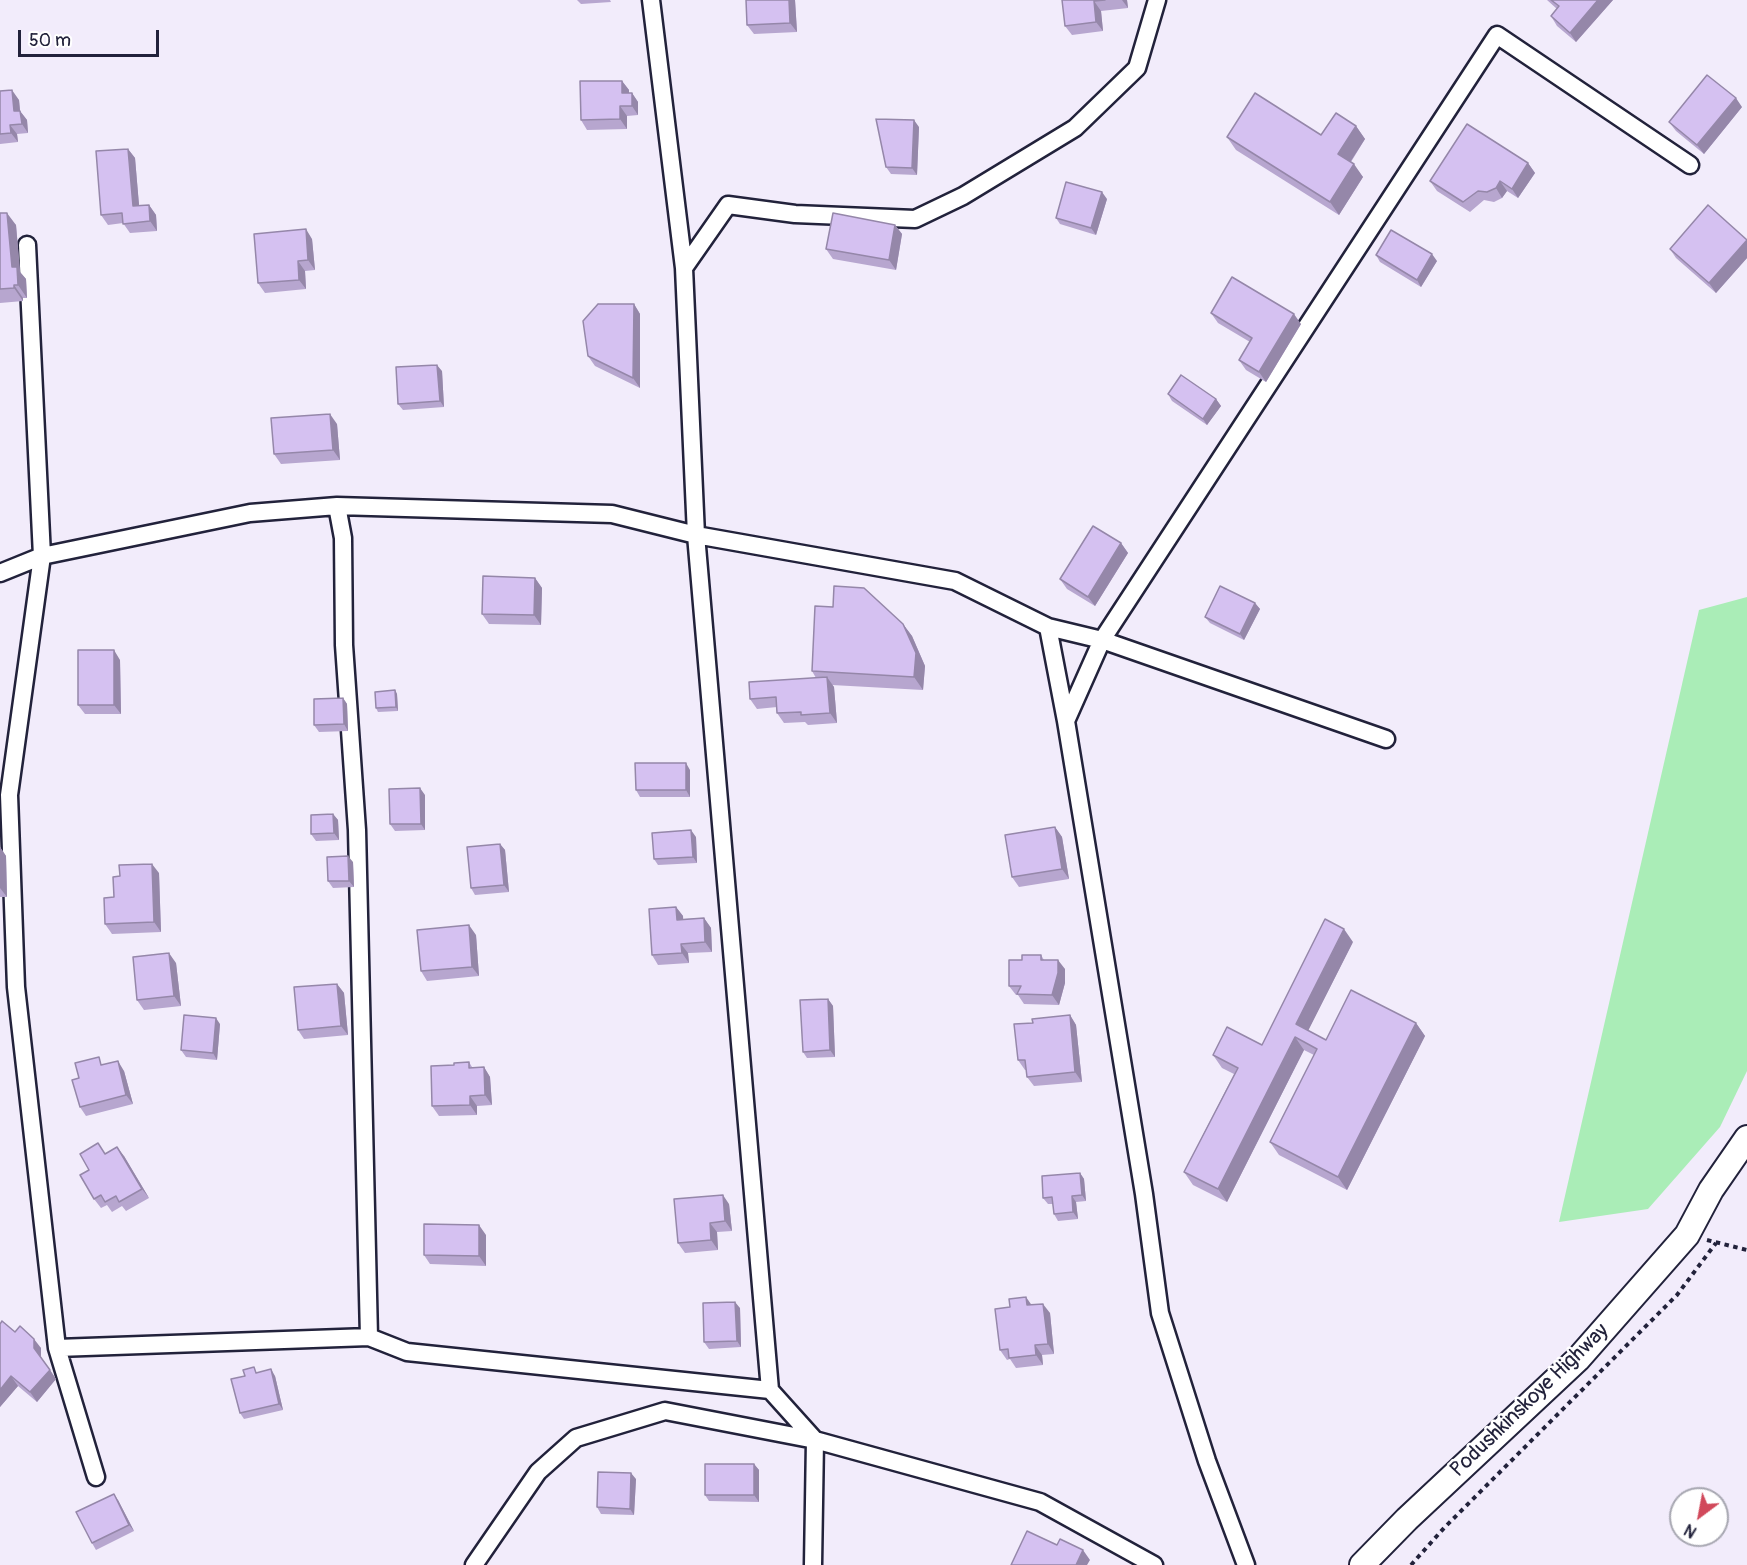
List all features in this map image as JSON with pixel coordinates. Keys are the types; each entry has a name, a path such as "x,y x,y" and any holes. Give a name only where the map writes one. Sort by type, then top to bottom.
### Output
{"main road":[{"name":"Podushkinskoye Highway","path":"1362,1565 1407,1519 1578,1359 1687,1234 1711,1190 1747,1138"}],"street":[{"path":"651,0 684,268 696,535 770,1390 815,1440 813,1565"},
{"path":"684,268 728,205 795,214 915,219 963,196 1076,128 1137,68 1157,0"},
{"path":"1066,721 1102,640 1497,35 1690,165"},
{"path":"27,244 42,556 9,795 16,987 57,1348 96,1477"},
{"path":"0,573 42,556 250,513 337,506 612,513 696,535 955,581 1047,627 1102,640 1386,739"},
{"path":"337,506 343,538 344,645 357,830 369,1337"},
{"path":"1047,627 1066,721 1144,1194 1160,1313 1207,1461 1246,1565"},
{"path":"57,1348 369,1337 407,1352 770,1390"},
{"path":"474,1565 538,1472 576,1438 665,1411 815,1440 1040,1502 1154,1565"}],"path":[{"path":"1687,1234 1747,1250"},
{"path":"1411,1565 1444,1528 1677,1295 1716,1243"}],"green space":[{"path":"1747,597 1747,1071 1720,1127 1648,1209 1559,1222 1699,610"}],"building":[{"path":"746,0 789,0 790,23 747,25"},
{"path":"1062,0 1105,0 1094,1 1096,22 1065,26"},
{"path":"1551,0 1598,0 1570,33 1551,16 1559,6"},
{"path":"1707,75 1736,98 1697,145 1669,122"},
{"path":"580,81 622,81 622,93 632,93 632,106 620,106 620,119 581,120"},
{"path":"12,90 14,111 20,111 22,124 10,125 11,133 0,134 0,91"},
{"path":"1255,93 1321,135 1336,113 1356,126 1338,154 1354,164 1330,202 1227,137"},
{"path":"876,119 914,120 912,168 886,167"},
{"path":"1467,124 1528,163 1512,189 1500,181 1496,188 1487,192 1478,191 1463,202 1430,181"},
{"path":"128,149 133,206 149,205 150,221 123,224 122,213 101,215 96,151"},
{"path":"1066,182 1102,192 1091,228 1056,218"},
{"path":"1708,205 1747,240 1709,283 1670,249"},
{"path":"0,213 7,213 12,267 17,267 18,285 14,285 14,288 0,289"},
{"path":"833,213 895,225 889,260 826,249"},
{"path":"306,229 308,260 298,261 299,280 258,283 254,234"},
{"path":"1391,230 1432,254 1417,280 1376,255"},
{"path":"1232,277 1294,314 1259,372 1239,360 1252,338 1211,313"},
{"path":"598,304 634,304 633,378 588,356 583,321"},
{"path":"437,365 440,401 398,404 396,367"},
{"path":"1181,375 1216,399 1203,419 1168,394"},
{"path":"330,414 333,450 274,454 271,418"},
{"path":"1093,526 1121,543 1088,597 1060,579"},
{"path":"483,576 535,578 534,615 482,614"},
{"path":"834,586 864,588 903,624 916,653 914,677 812,671 815,606 833,607"},
{"path":"1220,586 1255,603 1240,634 1205,617"},
{"path":"78,650 114,650 114,705 78,705"},
{"path":"827,677 830,713 801,715 801,712 777,713 776,697 750,699 749,682"},
{"path":"395,690 396,707 376,708 375,692"},
{"path":"343,698 344,724 314,725 314,699"},
{"path":"635,763 686,763 686,790 636,790"},
{"path":"420,788 421,824 390,824 389,789"},
{"path":"333,814 334,833 311,834 311,815"},
{"path":"1055,827 1062,869 1012,877 1005,835"},
{"path":"691,830 693,857 654,859 652,833"},
{"path":"500,844 504,885 471,888 467,847"},
{"path":"348,856 349,881 328,881 327,857"},
{"path":"152,864 154,922 105,924 104,898 114,897 113,877 120,876 119,865"},
{"path":"676,907 677,920 704,918 705,942 681,944 682,953 652,955 649,909"},
{"path":"1325,919 1344,929 1296,1024 1326,1040 1351,990 1416,1023 1338,1177 1270,1142 1317,1049 1295,1037 1218,1189 1184,1172 1238,1068 1213,1055 1227,1027 1262,1045"},
{"path":"469,925 472,967 421,971 417,930"},
{"path":"169,953 174,996 137,1000 133,957"},
{"path":"1022,955 1041,955 1041,960 1058,960 1058,973 1052,995 1017,994 1021,986 1009,986 1009,960 1022,960"},
{"path":"337,984 341,1026 298,1030 294,987"},
{"path":"828,999 830,1050 803,1052 800,1000"},
{"path":"184,1015 216,1018 213,1053 181,1050"},
{"path":"1070,1015 1075,1072 1027,1077 1025,1060 1018,1060 1014,1024 1033,1023 1032,1019"},
{"path":"99,1057 101,1065 118,1061 126,1095 80,1107 72,1080 79,1078 75,1063"},
{"path":"469,1062 469,1068 484,1067 485,1095 470,1096 470,1105 432,1106 431,1066"},
{"path":"98,1143 105,1154 117,1147 142,1189 119,1202 116,1196 105,1202 101,1195 94,1199 80,1175 89,1170 80,1154"},
{"path":"1080,1173 1082,1195 1072,1196 1073,1212 1054,1214 1052,1197 1043,1198 1042,1176"},
{"path":"723,1195 725,1221 710,1223 711,1240 678,1243 674,1199"},
{"path":"424,1224 479,1225 479,1256 424,1255"},
{"path":"1026,1297 1027,1305 1043,1304 1048,1344 1035,1345 1036,1355 1009,1358 1008,1349 1000,1350 995,1309 1010,1307 1009,1299"},
{"path":"735,1302 737,1341 704,1342 703,1303"},
{"path":"2,1321 15,1332 20,1326 34,1339 34,1348 50,1370 30,1392 11,1376 0,1390 0,1324"},
{"path":"254,1367 256,1373 271,1369 279,1404 240,1413 231,1379 245,1376 243,1370"},
{"path":"705,1464 754,1464 754,1495 705,1495"},
{"path":"598,1472 631,1473 630,1509 597,1507"},
{"path":"114,1494 129,1525 92,1543 76,1512"},
{"path":"1027,1531 1057,1545 1060,1539 1083,1550 1076,1565 1011,1565"}]}
